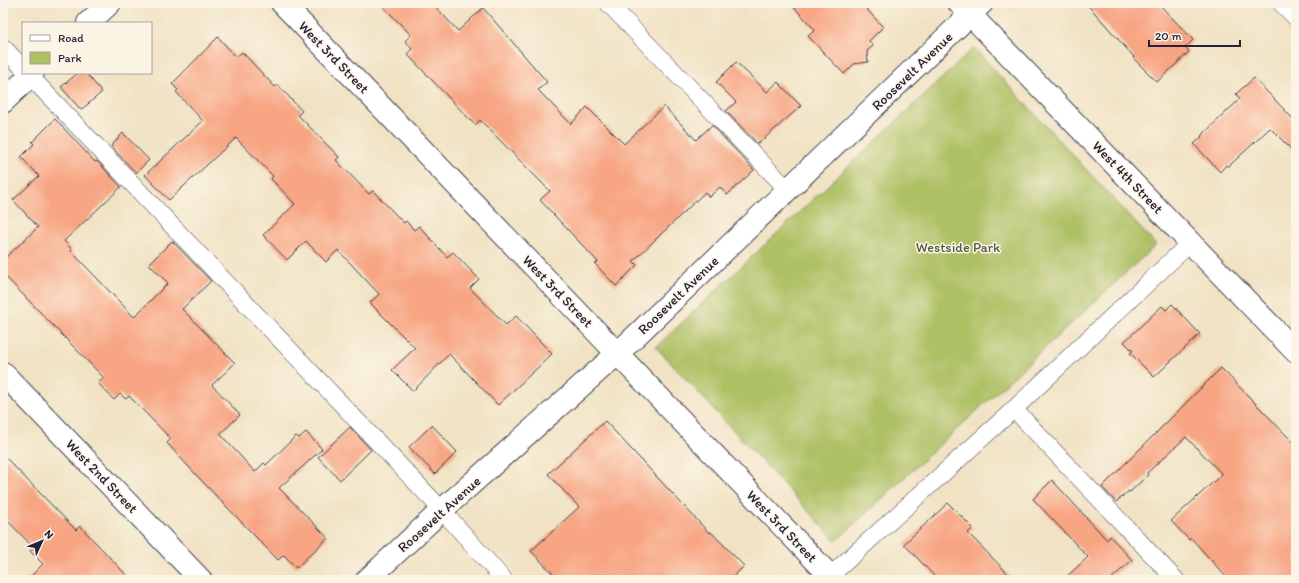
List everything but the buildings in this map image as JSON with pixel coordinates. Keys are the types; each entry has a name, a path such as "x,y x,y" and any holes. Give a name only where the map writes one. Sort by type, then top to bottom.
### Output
{"street":[{"path":"89,22 110,3"},
{"name":"West 3rd Street","path":"282,3 832,578"},
{"name":"Roosevelt Avenue","path":"367,580 442,510 618,353 788,190 971,7"},
{"name":"West 4th Street","path":"971,7 1190,243 1296,352"},
{"path":"3,102 26,74"},
{"name":"West 2nd Street","path":"3,373 201,580"}],"lane":[{"path":"608,3 788,190"},
{"path":"1281,3 1296,18"},
{"path":"3,47 22,66"},
{"path":"30,74 442,510 504,580"},
{"path":"832,578 1190,243"},
{"path":"1014,409 1176,580"}],"green space":[{"name":"Westside Park","path":"974,48 1156,245 836,541 656,347"}]}
